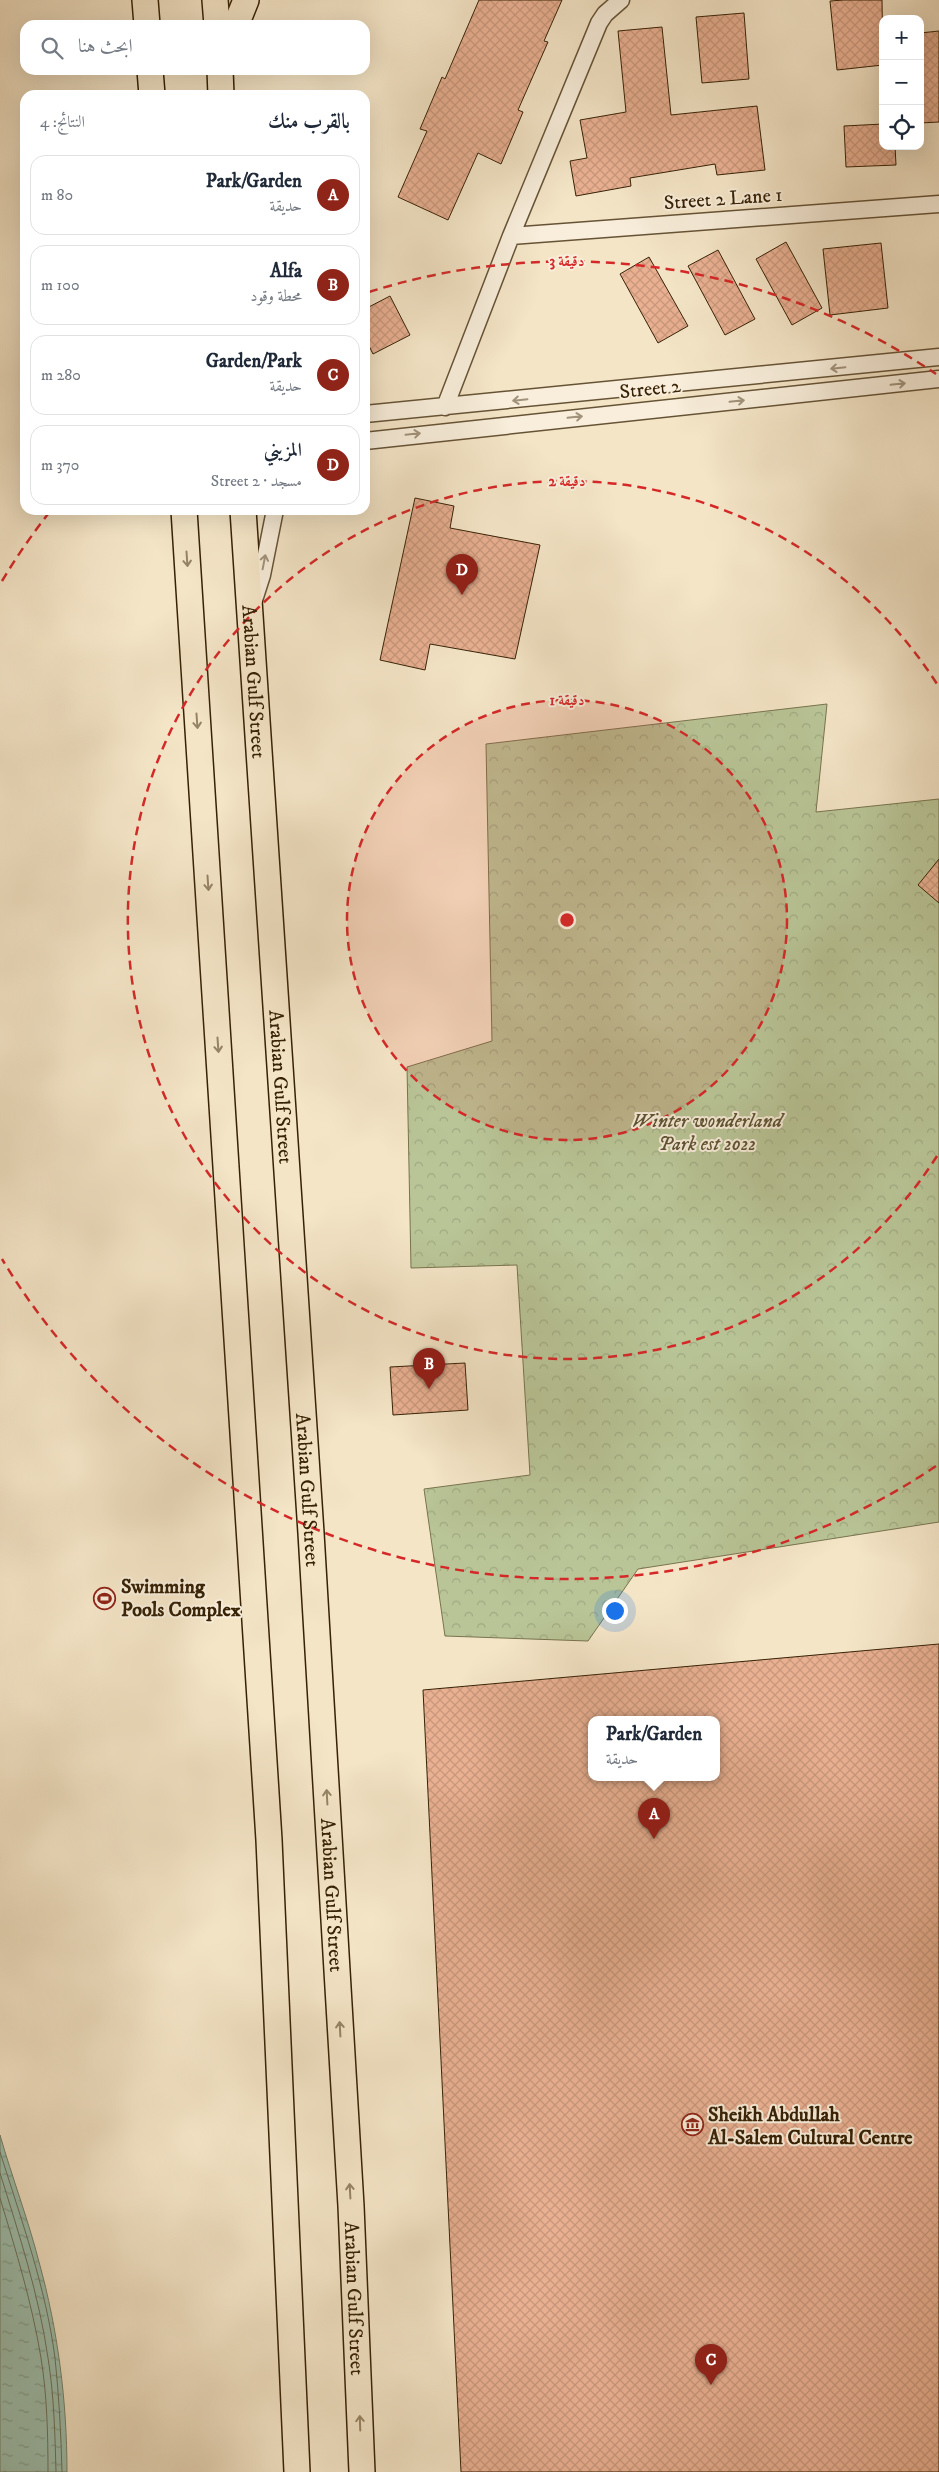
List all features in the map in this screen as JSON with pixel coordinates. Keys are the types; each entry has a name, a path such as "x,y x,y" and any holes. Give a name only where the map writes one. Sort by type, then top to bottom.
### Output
{"main road":[{"path":"145,0 147,20"},
{"path":"215,0 217,20"},
{"path":"238,20 246,0"},
{"path":"150,75 152,90"},
{"path":"184,515 269,1840 297,2472"},
{"name":"Arabian Gulf Street","path":"243,515 320,1674 351,2206 362,2472"}],"street":[{"path":"464,429 453,407 511,236 599,23 605,14 621,0"},
{"name":"Street 2 Lane 1","path":"511,236 939,204"},
{"name":"Street 2","path":"370,414 453,407 939,357"},
{"name":"Street 2","path":"370,439 939,380"},
{"path":"251,609 262,575 273,515"}],"green space":[{"name":"Winter wonderland Park est 2022","path":"827,704 816,812 939,799 939,1522 638,1569 588,1641 445,1636 424,1489 530,1475 517,1265 411,1268 407,1067 492,1041 486,744"}],"water":[{"path":"0,2135 35,2246 46,2288 60,2366 67,2446 67,2472 0,2472"}],"building":[{"path":"479,0 562,0 544,41 548,42 518,110 523,112 501,164 478,153 448,220 398,197 427,131 420,129 442,77 445,79"},
{"path":"882,0 882,15 879,15 879,65 837,70 830,1"},
{"path":"744,13 749,79 702,83 696,17"},
{"path":"662,27 671,115 757,106 765,170 717,175 715,164 630,178 631,186 576,196 570,161 587,158 580,120 626,112 618,31"},
{"path":"939,31 939,122 924,123 924,33"},
{"path":"879,124 879,150 895,150 896,165 846,167 844,126"},
{"path":"786,242 822,308 792,325 756,259"},
{"path":"881,243 888,308 830,315 823,249"},
{"path":"718,250 755,319 725,335 688,266"},
{"path":"649,257 688,326 658,343 620,274"},
{"path":"390,296 410,335 373,354 370,348 370,306"},
{"path":"415,498 454,506 450,528 540,545 515,659 430,644 425,670 380,660"},
{"path":"939,859 939,903 918,885"},
{"path":"465,1363 468,1410 393,1415 390,1367"},
{"name":"Sheikh Abdullah Al-Salem Cultural Centre","path":"939,1644 939,2472 461,2472 423,1690"}],"place":[{"name":"المزيني","path":"462,595"},
{"name":"Alfa","path":"429,1389"},
{"name":"Swimming Pools Complex","path":"105,1598"},
{"name":"Park/Garden","path":"654,1839"},
{"name":"Sheikh Abdullah Al-Salem Cultural Centre","path":"692,2125"},
{"name":"Garden/Park","path":"711,2385"}]}
